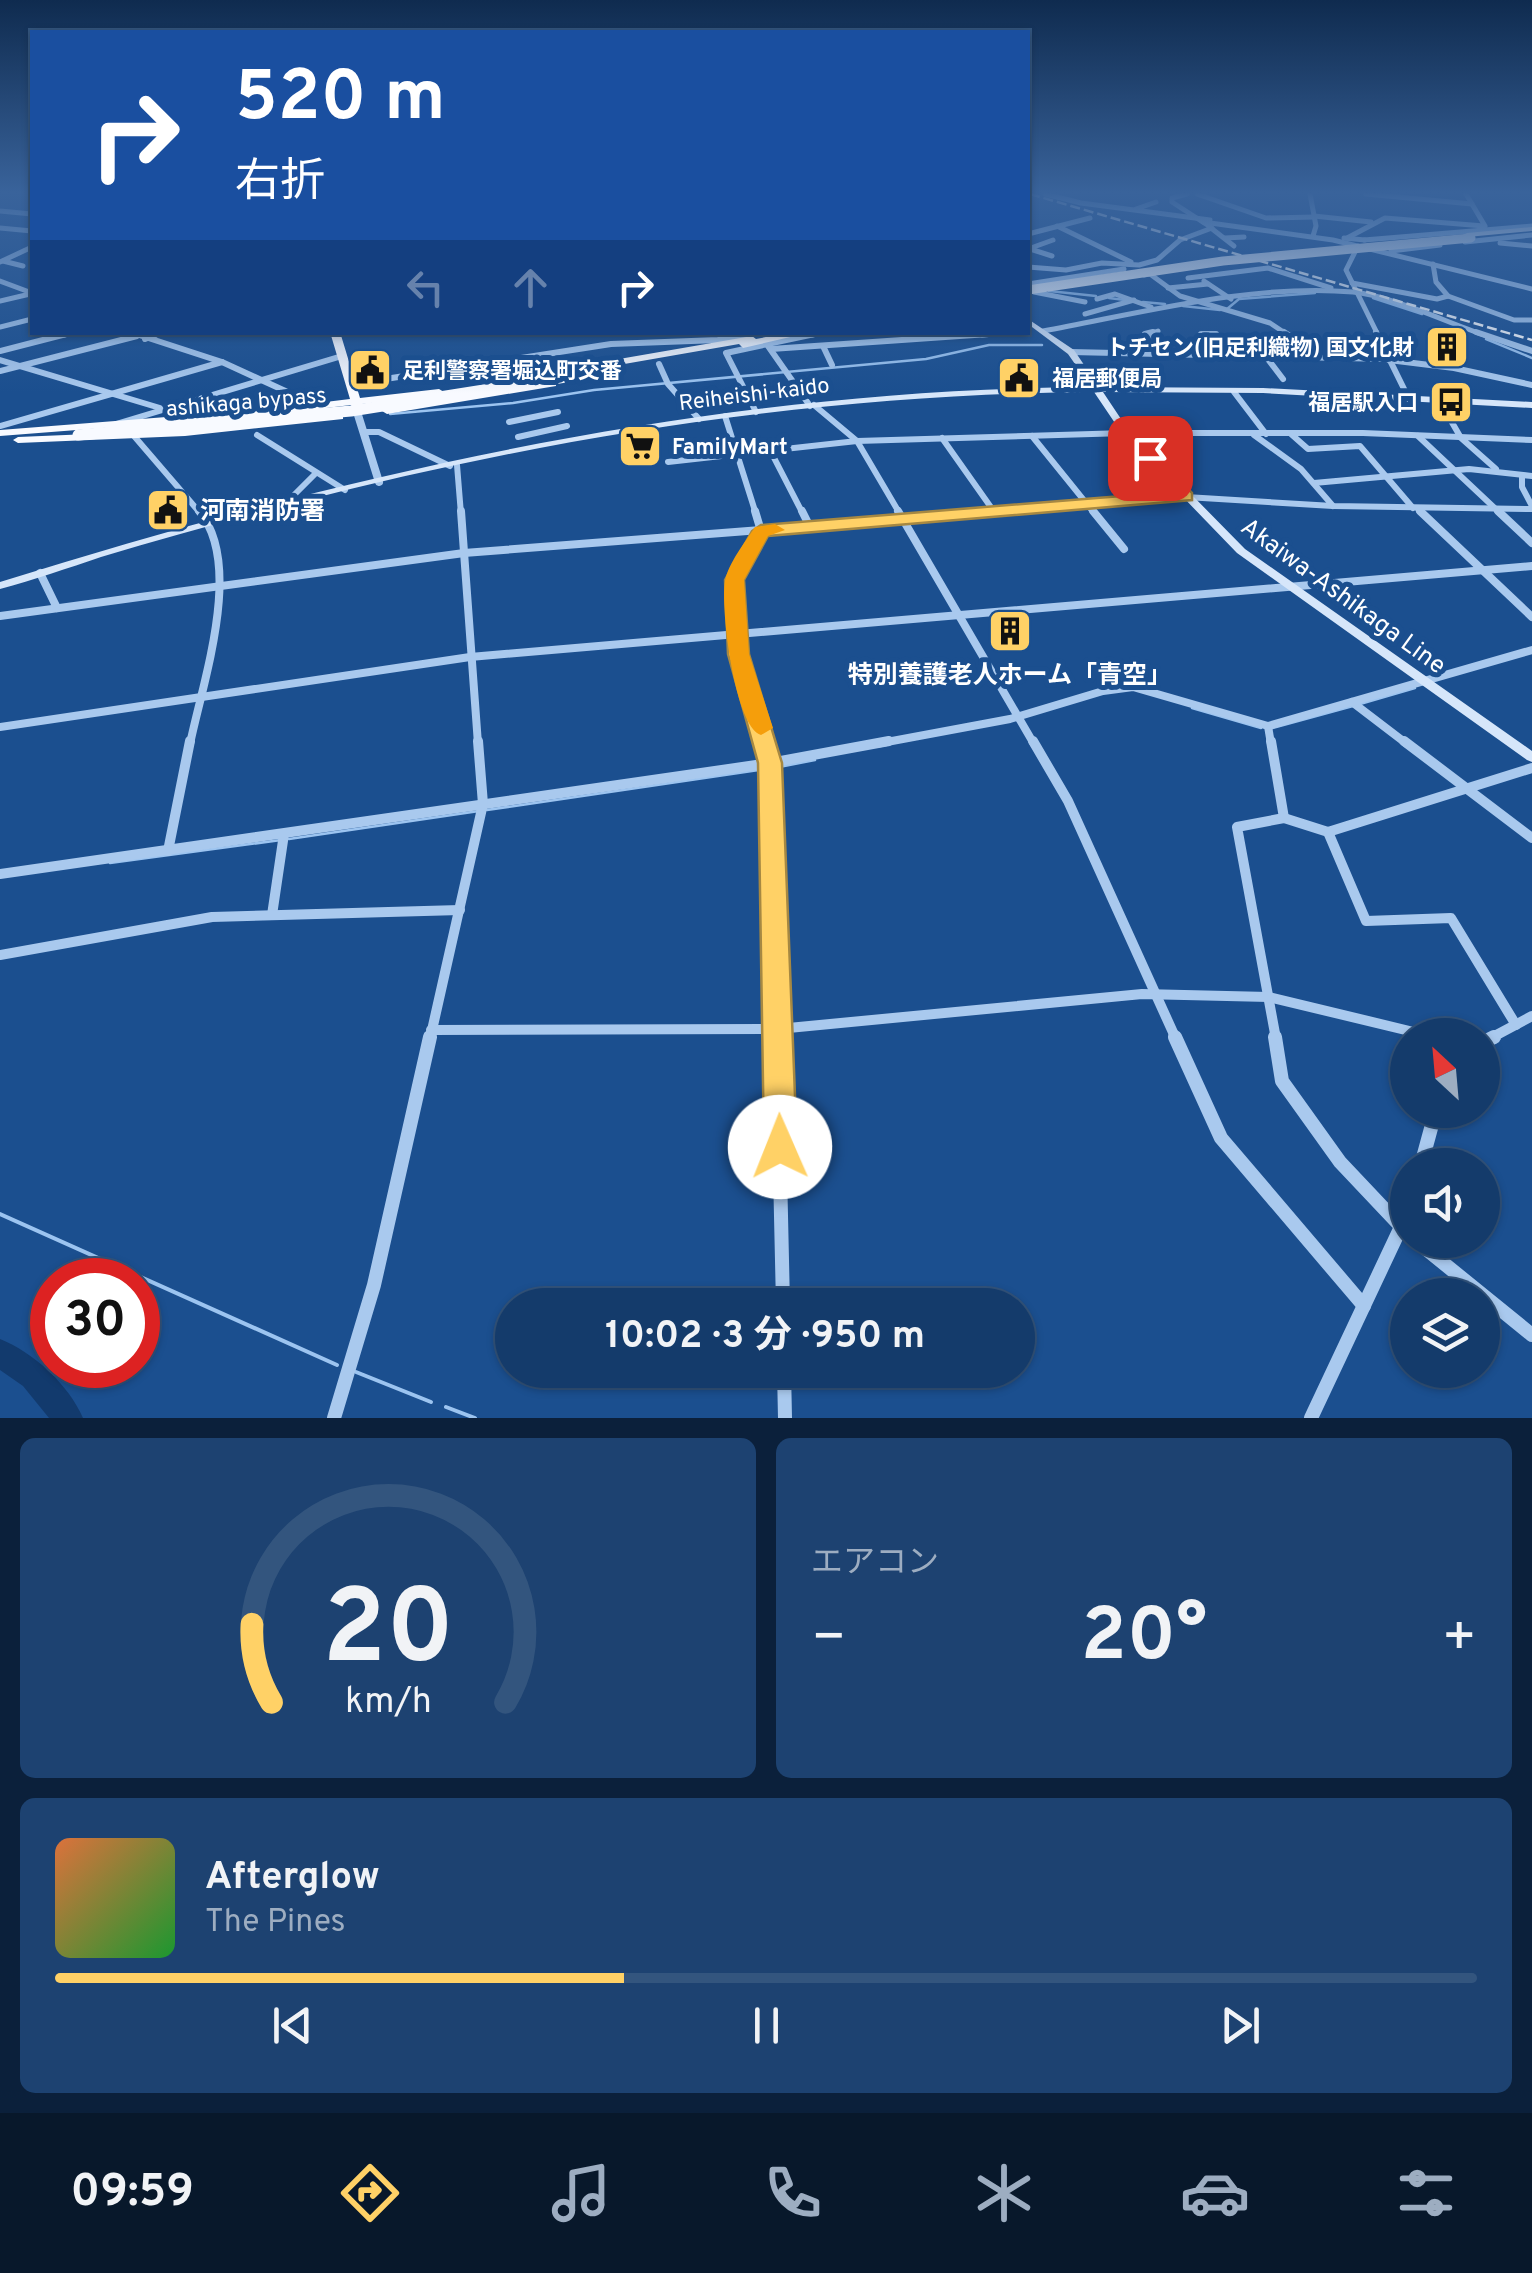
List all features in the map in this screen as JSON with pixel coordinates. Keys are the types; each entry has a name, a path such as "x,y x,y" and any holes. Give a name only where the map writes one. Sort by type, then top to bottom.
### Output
{"highway":[{"path":"1030,289 1232,260"},
{"path":"336,335 358,408"},
{"name":"ashikaga bypass","path":"0,434 80,432 351,411 707,352 782,335"},
{"path":"0,434 318,406 358,408 757,336"},
{"name":"ashikaga bypass","path":"615,367 757,336"},
{"path":"0,434 134,436 660,364 707,352"}],"main road":[{"name":"Akaiwa-Ashikaga Line","path":"1030,322 1072,352 1126,433 1221,534 1532,757"},
{"name":"Reiheishi-kaido","path":"0,586 210,524 379,482 574,439 812,405 1100,390 1532,405"}],"street":[{"path":"1126,260 1198,302 1265,320 1317,354"},
{"path":"1030,289 1156,260"},
{"path":"1351,260 1346,270 1410,399"},
{"path":"1419,260 1532,288"},
{"path":"1421,260 1532,288"},
{"path":"2,262 23,266"},
{"path":"1030,267 1066,270 1102,263 1138,266"},
{"path":"1433,264 1436,282 1448,296 1514,320 1532,320"},
{"path":"1188,278 1268,268 1342,292"},
{"path":"1030,289 1150,274"},
{"path":"1198,276 1230,299"},
{"path":"0,281 30,292"},
{"path":"1352,283 1437,299 1448,296"},
{"path":"1168,288 1208,284"},
{"path":"1030,289 1085,302"},
{"path":"1030,332 1198,302 1356,292 1532,351"},
{"path":"0,301 30,294"},
{"path":"1097,298 1115,294 1156,308"},
{"path":"1085,314 1134,300"},
{"path":"0,327 30,320"},
{"path":"1158,332 1146,334 1162,353"},
{"path":"1214,354 1201,334 1216,334"},
{"path":"0,351 62,335"},
{"path":"594,346 598,335"},
{"path":"769,347 815,335"},
{"path":"826,335 832,365"},
{"path":"756,412 726,353 979,335"},
{"path":"0,372 137,336 222,362 318,406"},
{"path":"352,384 594,346 757,336"},
{"path":"1132,340 1152,339"},
{"path":"1206,342 1248,342 1283,379"},
{"path":"769,347 812,405 857,440 1068,801 1220,1138 1364,1306"},
{"path":"1072,352 1317,354 1389,359 1532,384"},
{"path":"116,424 342,356"},
{"path":"0,360 161,408"},
{"path":"0,434 115,393 222,362"},
{"path":"660,364 668,384 699,419"},
{"path":"1234,392 1266,434"},
{"path":"1439,400 1461,438 1498,471"},
{"path":"358,408 379,482"},
{"path":"509,422 556,410 574,439"},
{"path":"726,416 761,531 734,580 735,634 770,763 783,1288"},
{"path":"518,436 566,426"},
{"path":"334,1418 374,1285 483,804 464,553 453,466 379,432 364,432"},
{"path":"668,462 857,440 1126,433 1532,440"},
{"path":"1253,434 1314,483 1333,506"},
{"path":"1291,434 1308,450 1360,446 1416,508 1532,617"},
{"path":"257,435 345,490"},
{"path":"134,436 210,524 222,586 168,851"},
{"path":"1032,436 1124,549"},
{"path":"1418,436 1532,543"},
{"path":"942,438 995,513"},
{"path":"770,450 810,527"},
{"path":"1117,469 1144,500"},
{"path":"0,616 464,553 1186,496 1333,506 1494,510 1532,507 1522,486 1527,476 1498,471 1314,483"},
{"path":"286,504 314,474"},
{"path":"0,727 470,657 1532,566"},
{"path":"40,573 57,608"},
{"path":"0,874 770,763 1017,718 1062,701 1133,687 1268,726 1532,650"},
{"path":"1352,702 1532,838"},
{"path":"1268,726 1284,818"},
{"path":"1390,1216 1340,1162 1286,1090 1237,828 1284,818 1328,832 1532,768"},
{"path":"1328,832 1366,921 1451,918 1516,1025"},
{"path":"272,915 284,834"},
{"path":"0,955 174,922 460,910"},
{"path":"431,1030 778,1029 1156,995 1269,997 1390,1026"},
{"path":"1500,1033 1532,1016"},
{"path":"1311,1418 1364,1306 1394,1258"},
{"path":"1437,1258 1532,1335"},
{"path":"784,1388 785,1418"}],"waterway":[{"path":"1049,291 1096,296"},
{"path":"1227,309 1239,299 1315,293"},
{"path":"1109,298 1125,300"},
{"path":"1373,298 1422,314"},
{"path":"1143,302 1165,304"},
{"path":"1183,306 1220,310"},
{"path":"1486,339 1532,358"},
{"path":"390,414 513,403 594,390 926,359 989,345 1042,345"},
{"path":"1360,704 1415,688"},
{"path":"1269,729 1353,706"},
{"path":"1192,708 1261,728"},
{"path":"774,768 815,760"},
{"path":"487,810 766,769"},
{"path":"289,839 479,811"},
{"path":"110,863 281,840"},
{"path":"0,1214 337,1365"},
{"path":"0,1353 33,1376 68,1418"},
{"path":"356,1372 431,1402"},
{"path":"446,1407 475,1418"}],"railway":[{"path":"1258,260 1532,340"}],"slow traffic":[{"path":"761,728 738,654 734,580 761,531 775,530"}],"place":[{"name":"トチセン(旧足利織物) 国文化財","path":"1447,347"},
{"name":"足利警察署堀込町交番","path":"370,370"},
{"name":"福居郵便局","path":"1019,378"},
{"name":"福居駅入口","path":"1451,402"},
{"name":"FamilyMart","path":"640,446"},
{"name":"河南消防署","path":"168,510"},
{"name":"特別養護老人ホーム「青空」","path":"1010,631"}],"route":[{"path":"780,1147 770,763 738,654 734,580 761,531 1186,496 1150,458"}]}
